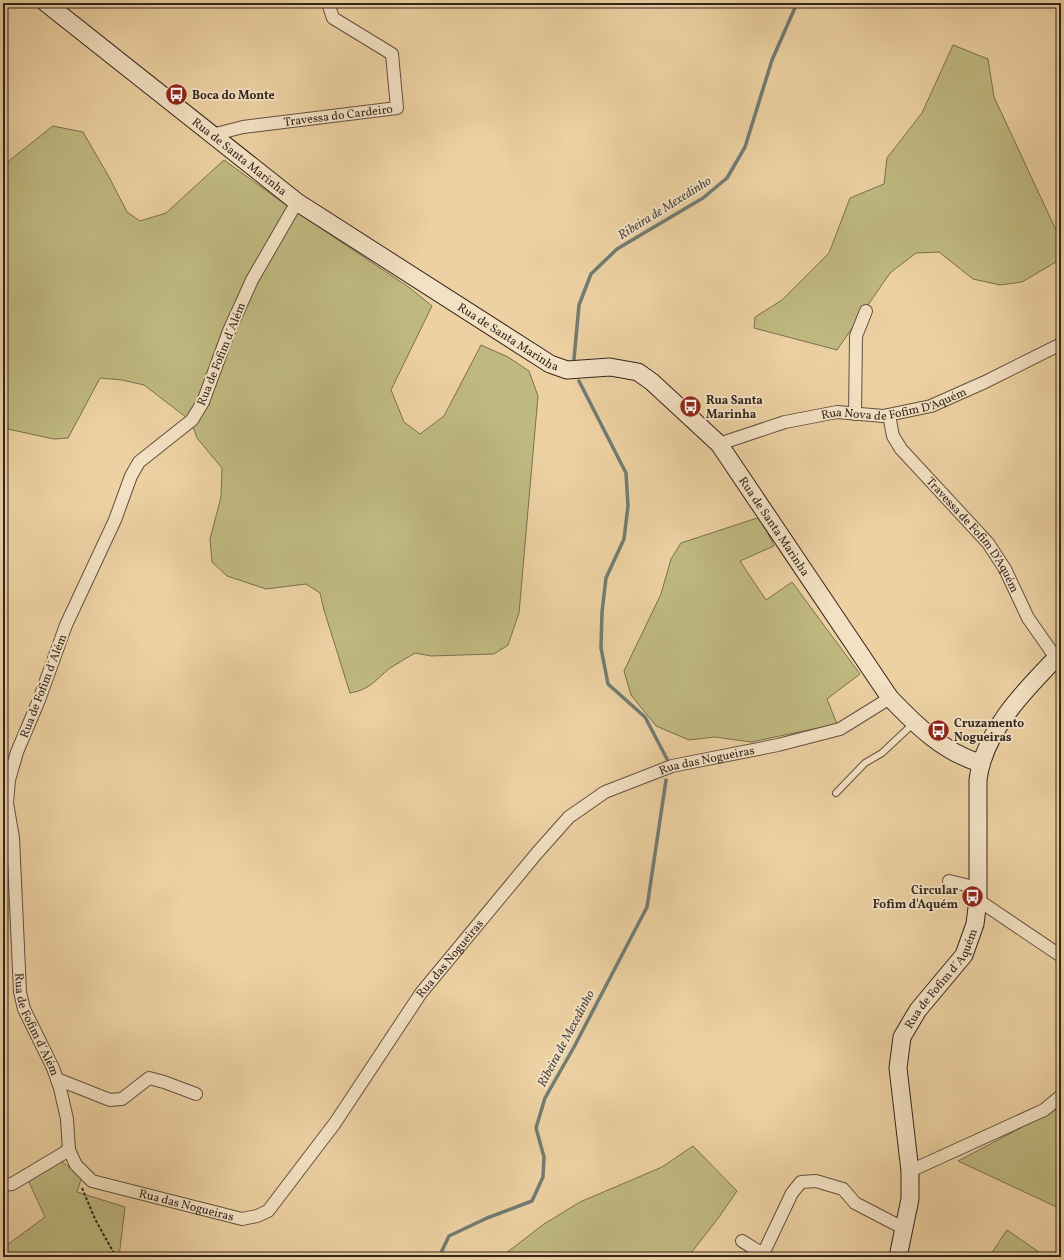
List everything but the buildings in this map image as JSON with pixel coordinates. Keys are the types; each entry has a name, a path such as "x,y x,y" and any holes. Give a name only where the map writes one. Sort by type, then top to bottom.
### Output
{"street":[{"name":"Rua de Santa Marinha","path":"46,3 297,202 550,364 568,370 610,367 638,372 652,382 719,444 890,698 914,723 951,752 980,763"},
{"name":"Travessa do Cardeiro","path":"212,135 243,127 397,108 392,54 333,18 328,3"},
{"name":"Rua de Fofim d´Além","path":"69,1150 67,1119 57,1079 24,1009 20,992 13,838 7,803 9,780 17,752 39,700 66,625 115,520 131,476 139,462 192,420 203,402 229,331 252,280 297,202"},
{"path":"855,414 856,336 866,311"},
{"name":"Rua Nova de Fofim D'Aquém","path":"719,444 785,422 837,412 883,416 931,406 985,382 1061,344"},
{"name":"Travessa de Fofim D'Aquém","path":"889,415 893,436 901,450 967,518 997,555 1028,618 1058,656"},
{"name":"Rua de Fofim d´Aquém","path":"898,1257 910,1199 910,1171 898,1068 902,1037 918,1010 964,955 975,924 978,894 978,780 980,763 992,736 1018,700 1058,656"},
{"name":"Rua das Nogueiras","path":"69,1150 76,1165 92,1180 242,1219 257,1216 268,1211 335,1122 421,993 537,853 569,817 605,792 672,766 778,745 840,729 890,698"},
{"path":"948,881 978,894 1061,956"},
{"path":"57,1079 110,1100 122,1099 149,1078 196,1094"},
{"path":"910,1171 1044,1110 1061,1096"},
{"path":"3,1185 12,1184 69,1150"},
{"path":"742,1241 763,1254 792,1193 801,1182 816,1181 843,1189 855,1203 905,1229"}],"lane":[{"path":"836,793 865,763 882,753 914,723"}],"path":[{"path":"76,1165 80,1172 84,1195 116,1257"}],"shaded area":[{"path":"953,45 988,59 994,97 1056,230 1061,249 1061,259 1022,282 1000,285 973,279 939,252 916,253 890,273 837,350 754,328 755,317 782,300 829,253 850,198 884,184 887,158 922,113"},
{"path":"53,126 83,132 127,212 140,221 166,213 224,160 286,205 410,288 432,306 391,390 404,422 420,434 444,416 481,345 508,357 529,371 538,396 519,613 508,645 494,654 431,656 415,653 390,668 363,690 350,693 320,593 306,584 266,589 227,576 212,562 210,539 221,497 222,468 197,438 191,421 144,385 122,380 100,378 68,438 54,439 3,428 3,169 10,160"},
{"path":"760,517 774,546 740,561 766,600 792,582 860,674 827,699 837,724 751,742 715,737 689,740 656,726 631,695 624,671 661,594 671,559 681,543"},
{"path":"1061,1102 1061,1209 958,1161 1015,1131"},
{"path":"693,1146 737,1191 688,1257 501,1257 544,1224 580,1202 662,1167"},
{"path":"59,1160 82,1176 77,1192 125,1207 119,1257 3,1257 3,1248 45,1217 28,1180"},
{"path":"1007,1230 1046,1257 989,1257"}],"waterway":[{"name":"Ribeira de Mexedinho","path":"574,359 579,305 591,274 617,249 703,198 727,178 745,147 772,60 797,3"},
{"name":"Ribeira de Mexedinho","path":"579,381 626,473 628,506 624,539 606,578 602,612 601,648 608,684 645,717 667,759"},
{"name":"Ribeira de Mexedinho","path":"439,1257 449,1236 487,1218 532,1201 543,1177 544,1157 536,1128 545,1098 574,1047 647,907 666,780"}],"place":[{"name":"Boca do Monte","path":"177,95"},
{"name":"Rua Santa Marinha","path":"690,407"},
{"name":"Cruzamento Nogueiras","path":"938,730"},
{"name":"Circular Fofim d'Aquém","path":"973,897"}]}
